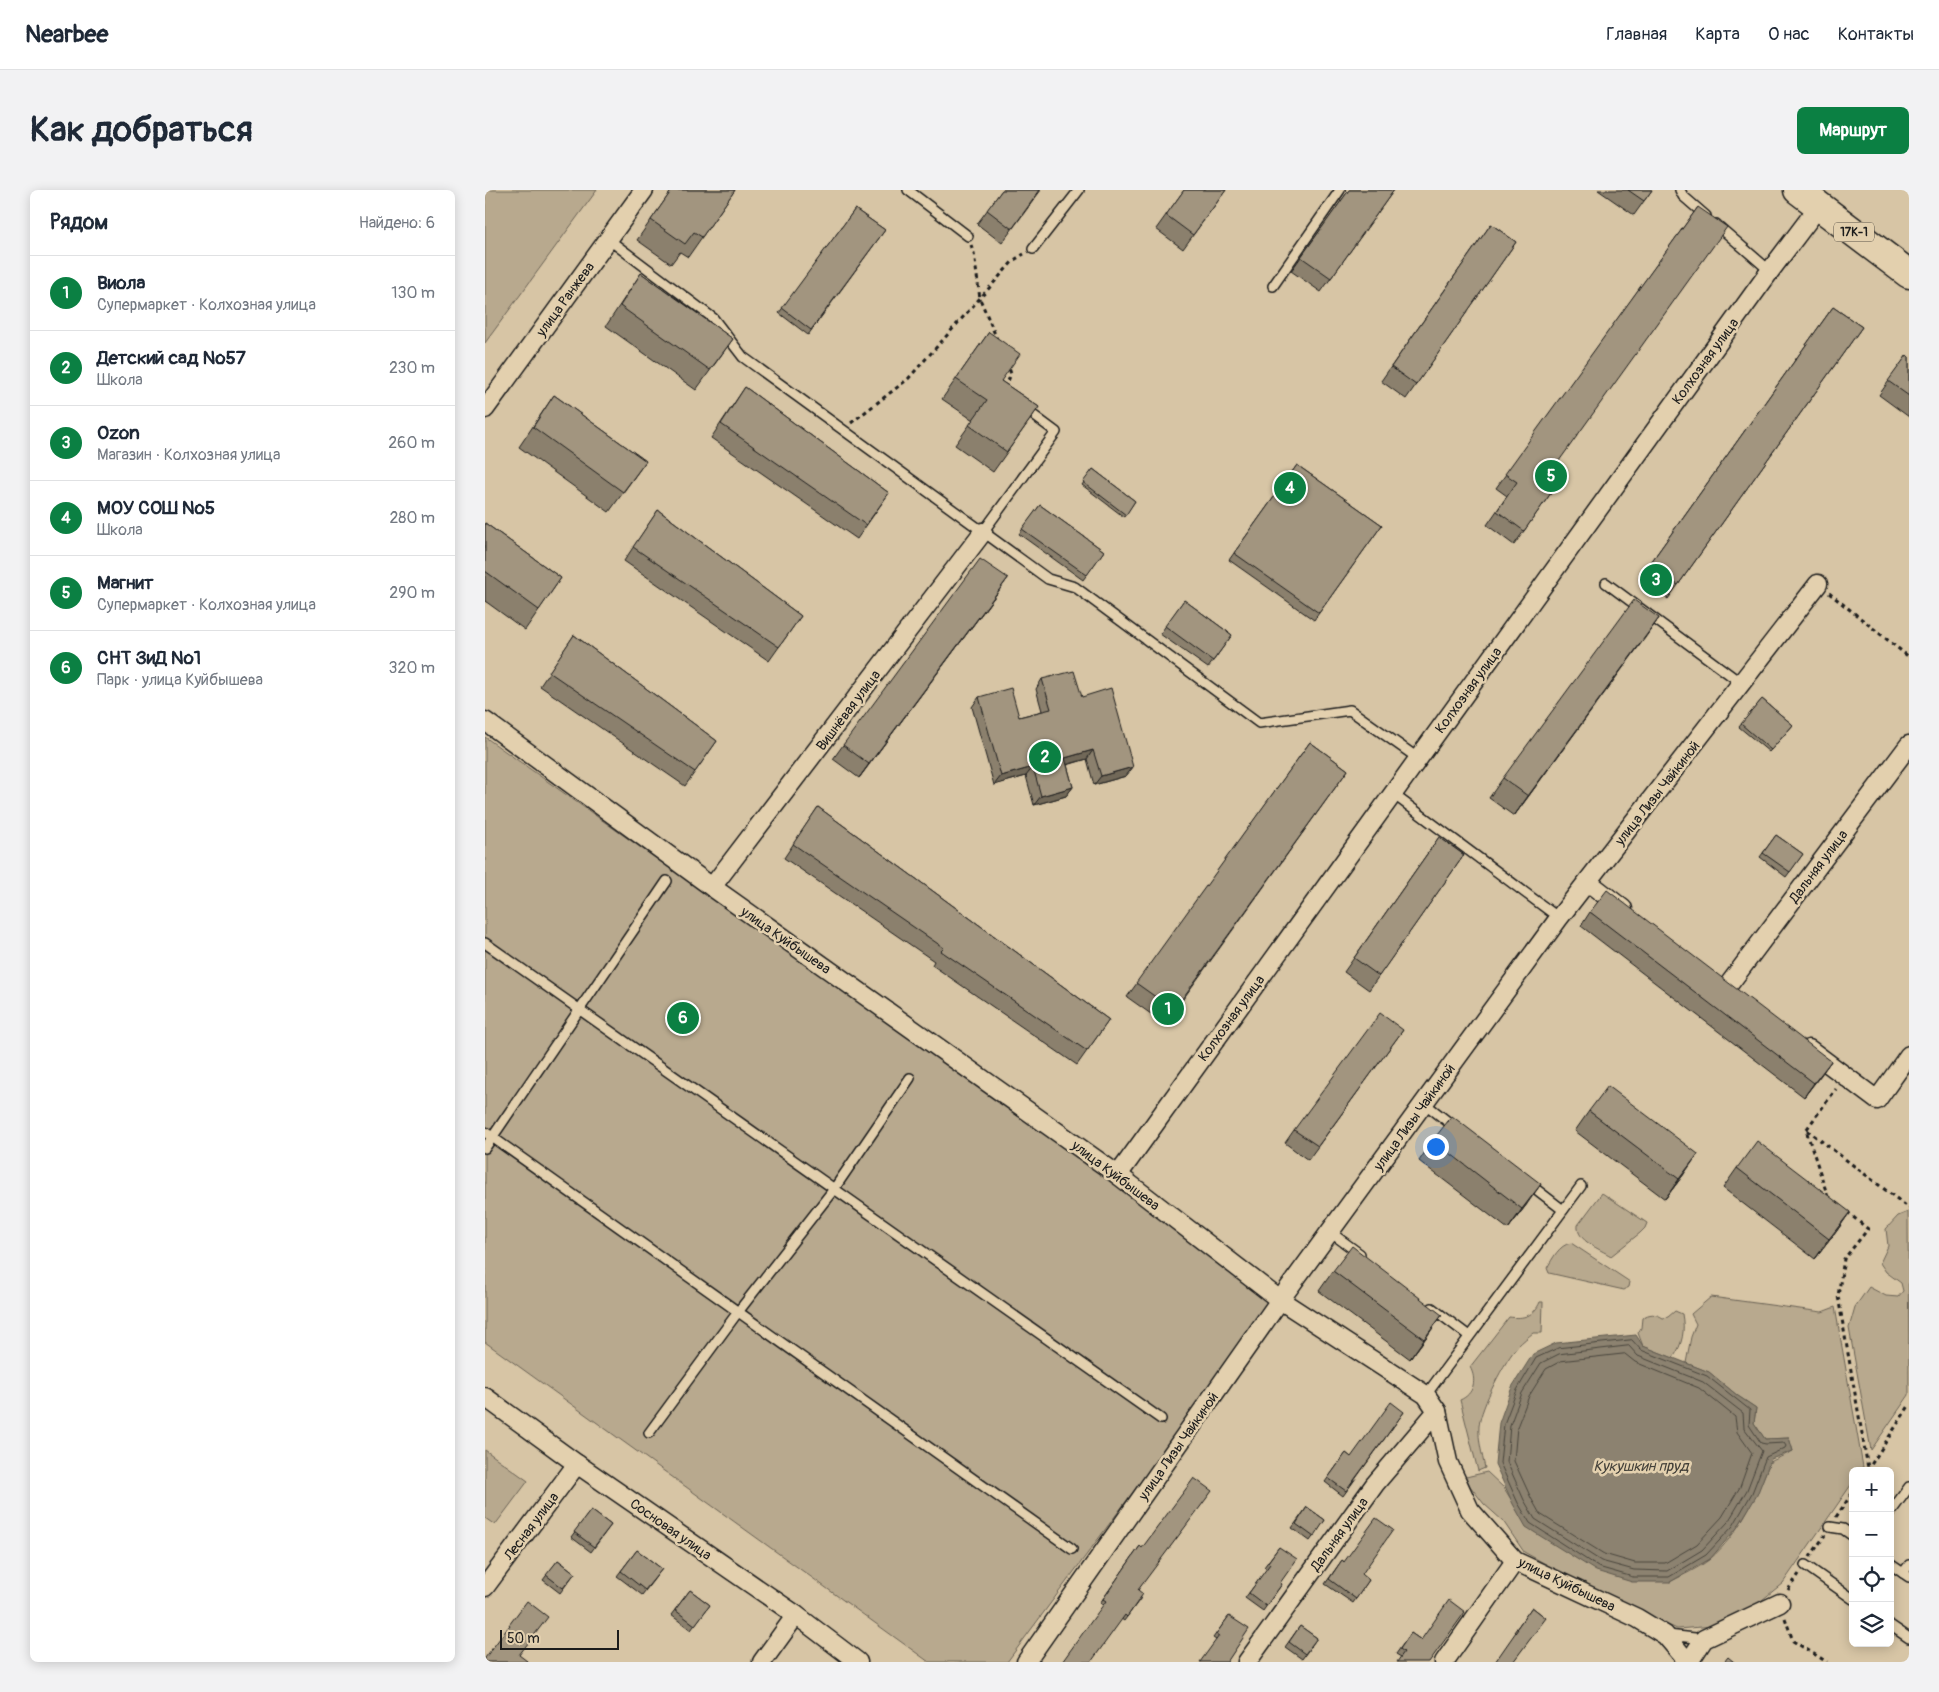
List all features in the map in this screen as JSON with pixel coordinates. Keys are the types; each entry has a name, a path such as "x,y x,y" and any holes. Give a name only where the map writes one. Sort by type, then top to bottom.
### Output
{"main road":[{"name":"17К-1","path":"1809,198 1909,274"}],"street":[{"name":"улица Ранжева","path":"485,409 644,190"},
{"name":"Колхозная улица","path":"1118,1175 1770,271 1809,198"},
{"name":"Вишнёвая улица","path":"712,888 983,532"},
{"name":"улица Лизы Чайкиной","path":"1026,1662 1280,1300 1559,918 1818,584"},
{"name":"улица Куйбышева","path":"485,721 712,888 1118,1175 1280,1300 1426,1395 1437,1411 1448,1462 1470,1510 1515,1561 1637,1618 1665,1635 1688,1662"},
{"name":"Дальняя улица","path":"1727,987 1909,745"},
{"path":"1587,882 1634,917"},
{"path":"1711,975 1743,999"},
{"path":"1798,1041 1877,1100 1909,1055"},
{"name":"Сосновая улица","path":"485,1396 577,1464 796,1616 858,1662"},
{"name":"Дальняя улица","path":"1247,1662 1375,1484 1437,1411"},
{"name":"Лесная улица","path":"485,1587 577,1464"},
{"path":"1444,1662 1515,1561"},
{"path":"1688,1662 1704,1640 1780,1603"},
{"path":"762,1662 796,1616"}],"lane":[{"path":"908,190 968,236"},
{"path":"1033,249 1079,190"},
{"path":"1273,286 1340,190"},
{"path":"1680,190 1683,196 1770,271"},
{"path":"608,239 713,318 743,357 1048,579 1075,587 1259,723 1350,710 1419,759"},
{"path":"983,532 1056,432 1003,393"},
{"path":"1606,582 1741,683"},
{"path":"1393,794 1559,918"},
{"path":"485,1148 489,1135 579,1010 667,880"},
{"path":"485,944 1161,1419"},
{"path":"649,1433 738,1312 834,1189 910,1078"},
{"path":"1424,1103 1463,1133"},
{"path":"489,1135 1072,1549"},
{"path":"1517,1174 1563,1210"},
{"path":"1426,1395 1581,1186"},
{"path":"1330,1232 1369,1261"},
{"path":"1423,1302 1469,1336"},
{"path":"1891,1512 1909,1487"},
{"path":"1830,1527 1843,1529 1849,1533"},
{"path":"1805,1565 1849,1596"},
{"path":"1894,1567 1906,1575 1909,1565"},
{"path":"1894,1628 1909,1638"},
{"path":"1665,1635 1704,1640"}],"path":[{"path":"968,236 974,253 980,299 997,341"},
{"path":"842,429 909,379 1014,260 1033,249"},
{"path":"1003,393 1011,374 1008,366"},
{"path":"1818,584 1909,656"},
{"path":"1806,1130 1845,1076"},
{"path":"1806,1130 1827,1196 1834,1201"},
{"path":"1806,1130 1909,1208"},
{"path":"1841,1207 1868,1229 1844,1259 1838,1296 1867,1467"},
{"path":"1868,1467 1909,1406"},
{"path":"1827,1662 1793,1641 1780,1603 1849,1498"}],"shaded area":[{"path":"485,190 597,190 485,343"},
{"path":"485,737 1276,1299 1007,1662 929,1662 485,1342"},
{"path":"1602,1193 1647,1223 1640,1233 1611,1256 1590,1244 1578,1231 1578,1225"},
{"path":"1908,1212 1909,1395 1871,1450 1849,1328 1855,1307 1869,1287 1886,1296 1898,1297 1903,1291 1901,1283 1886,1272 1880,1263 1888,1246 1886,1229 1898,1216"},
{"path":"1571,1243 1630,1282 1629,1287 1624,1290 1549,1273 1547,1268 1557,1252 1563,1246"},
{"path":"1711,1297 1822,1312 1835,1307 1863,1467 1849,1467 1849,1488 1783,1583 1757,1604 1714,1626 1677,1629 1605,1597 1524,1552 1503,1521 1484,1504 1470,1486 1466,1477 1487,1472 1504,1488 1512,1501 1670,1582 1706,1562 1720,1549 1738,1527 1753,1501 1770,1462 1793,1451 1789,1438 1765,1439 1754,1423 1756,1408 1709,1372 1686,1363 1691,1337 1696,1324 1691,1314"},
{"path":"1540,1302 1543,1302 1542,1333 1533,1333 1520,1344 1494,1384 1484,1407 1479,1431 1485,1468 1478,1471 1460,1400 1468,1394 1473,1386 1474,1382 1470,1367 1509,1317 1528,1316 1535,1311"},
{"path":"1675,1311 1682,1314 1683,1331 1681,1342 1673,1358 1643,1346 1638,1333 1641,1328 1642,1318 1653,1314 1663,1318 1668,1317"},
{"path":"485,1450 528,1481 495,1525 485,1518"}],"water":[{"name":"Кукушкин пруд","path":"1636,1335 1643,1346 1709,1372 1756,1408 1754,1423 1765,1439 1789,1438 1793,1451 1771,1459 1757,1495 1737,1528 1710,1559 1670,1582 1632,1582 1596,1571 1526,1527 1513,1504 1495,1464 1499,1423 1512,1387 1533,1354 1556,1343"}],"building":[{"path":"672,190 735,190 702,237 694,232 685,244 651,220"},
{"path":"1002,190 1040,190 1012,229 987,210"},
{"path":"1184,190 1226,190 1193,235 1166,215"},
{"path":"1349,190 1394,190 1331,278 1301,257"},
{"path":"1628,190 1652,190 1644,201"},
{"path":"1698,207 1727,227 1541,486 1551,493 1524,531 1497,511 1517,482 1505,474"},
{"path":"855,209 885,230 811,330 782,308"},
{"path":"1491,224 1516,242 1416,385 1391,367"},
{"path":"641,273 733,339 710,370 620,306"},
{"path":"1833,307 1862,327 1678,585 1649,565"},
{"path":"989,332 1020,354 1001,381 1039,407 1007,452 969,425 987,400 956,379"},
{"path":"1907,355 1909,357 1909,396 1888,381"},
{"path":"745,387 889,493 866,525 721,424"},
{"path":"554,395 646,461 623,492 533,427"},
{"path":"1297,465 1382,525 1319,613 1234,553"},
{"path":"1093,469 1135,501 1126,515 1083,482"},
{"path":"1040,505 1104,551 1087,575 1022,529"},
{"path":"658,510 801,616 779,647 633,547"},
{"path":"485,523 561,578 539,610 485,571"},
{"path":"980,559 1008,578 869,764 843,745"},
{"path":"1184,600 1232,635 1213,661 1165,626"},
{"path":"1634,600 1659,618 1528,796 1503,778"},
{"path":"574,635 717,741 695,772 549,672"},
{"path":"1074,671 1082,697 1111,688 1133,767 1101,776 1093,750 1065,758 1073,787 1041,796 1033,767 1001,776 979,697 1011,688 1019,717 1051,709 1042,679"},
{"path":"1762,699 1793,725 1771,750 1741,724"},
{"path":"1310,742 1348,770 1174,1010 1136,983"},
{"path":"818,807 1109,1020 1087,1051 941,951 944,948 793,844"},
{"path":"1776,835 1803,854 1790,872 1763,853"},
{"path":"1439,837 1464,855 1379,976 1354,958"},
{"path":"1607,890 1831,1061 1814,1083 1590,912"},
{"path":"1380,1013 1403,1030 1318,1146 1294,1130"},
{"path":"1608,1086 1698,1154 1679,1179 1589,1111"},
{"path":"1452,1116 1541,1184 1522,1209 1433,1140"},
{"path":"1757,1141 1850,1212 1829,1239 1737,1168"},
{"path":"1352,1246 1442,1315 1424,1339 1333,1271"},
{"path":"1391,1402 1404,1412 1346,1491 1328,1478 1346,1453 1351,1457"},
{"path":"1194,1478 1212,1491 1138,1590 1143,1594 1127,1617 1125,1615 1091,1662 1062,1662 1106,1601 1103,1599 1140,1546 1142,1548"},
{"path":"1307,1507 1325,1520 1314,1537 1296,1524"},
{"path":"591,1510 611,1525 594,1547 574,1532"},
{"path":"1376,1518 1393,1530 1362,1574 1369,1580 1356,1599 1329,1579 1342,1560 1344,1562"},
{"path":"1279,1547 1297,1559 1266,1606 1249,1593 1270,1564 1268,1562"},
{"path":"637,1550 662,1569 645,1590 621,1571"},
{"path":"558,1560 575,1573 563,1588 546,1575"},
{"path":"690,1590 710,1605 695,1625 675,1610"},
{"path":"1449,1600 1465,1612 1429,1662 1397,1662 1404,1652 1400,1649 1411,1633 1421,1640"},
{"path":"527,1601 548,1617 519,1655 527,1662 485,1662 485,1658"},
{"path":"1532,1607 1546,1618 1513,1662 1495,1662 1517,1628"},
{"path":"1229,1616 1249,1629 1227,1662 1200,1662 1219,1636 1216,1634"},
{"path":"1300,1626 1317,1638 1305,1654 1289,1642"},
{"path":"1728,1657 1734,1662 1724,1662"}],"place":[{"name":"Магнит","path":"1551,476"},
{"name":"МОУ СОШ №5","path":"1290,488"},
{"name":"Ozon","path":"1656,580"},
{"name":"Детский сад №57","path":"1045,757"},
{"name":"Виола","path":"1168,1009"},
{"name":"СНТ ЗиД №1","path":"683,1018"}]}
